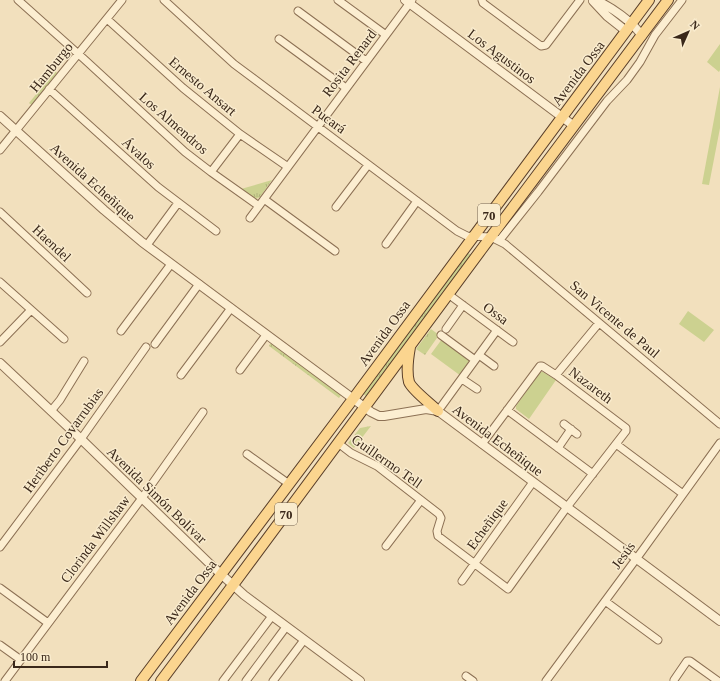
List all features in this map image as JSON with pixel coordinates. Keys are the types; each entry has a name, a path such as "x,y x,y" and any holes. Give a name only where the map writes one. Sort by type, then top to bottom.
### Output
{"main road":[{"name":"Avenida Ossa","path":"141,681 353,399 649,0"},
{"name":"Avenida Ossa","path":"160,681 365,408 448,294 495,239 574,126 668,0"},
{"path":"410,347 409,382 413,388 438,411"}],"street":[{"name":"Los Almendros","path":"18,0 185,152 259,206"},
{"name":"Hamburgo","path":"0,150 122,0"},
{"name":"Pucará","path":"164,0 234,64 462,234 473,237 495,239"},
{"path":"338,0 386,35"},
{"path":"482,0 483,3 541,46 546,46 580,0"},
{"path":"594,0 608,16 629,27 636,27 642,36"},
{"name":"Avenida Ossa","path":"495,239 538,192 607,101 627,80 640,62 655,35 682,0"},
{"name":"Rosita Renard","path":"250,218 386,35 409,1"},
{"name":"Los Agustinos","path":"409,1 583,133"},
{"path":"298,11 366,62"},
{"name":"Ernesto Ansart","path":"107,19 182,88 240,134 288,167"},
{"path":"279,39 346,88"},
{"name":"Ávalos","path":"49,89 158,187 216,231"},
{"name":"Avenida Echeñique","path":"0,116 104,210 147,245 365,408 374,414 384,416 426,409 438,411 720,621"},
{"path":"211,172 240,134"},
{"path":"336,207 368,164"},
{"path":"264,199 335,251"},
{"path":"386,244 418,201"},
{"path":"147,245 178,203"},
{"name":"Haendel","path":"0,212 87,293"},
{"name":"San Vicente de Paul","path":"495,239 505,244 720,424"},
{"path":"121,331 171,264"},
{"path":"0,282 64,340"},
{"path":"155,344 199,284"},
{"name":"Ossa","path":"448,294 513,342"},
{"name":"Ossa","path":"446,329 463,305"},
{"path":"181,375 231,308"},
{"path":"0,342 31,310"},
{"path":"556,375 599,323"},
{"path":"438,411 497,330"},
{"path":"240,370 266,335"},
{"path":"441,335 477,358 494,366"},
{"name":"Heriberto Covarrubias","path":"0,547 81,439 146,347"},
{"path":"51,411 60,400 84,361"},
{"name":"Avenida Simón Bolívar","path":"0,363 244,595 360,681"},
{"name":"Nazareth","path":"507,410 540,366 542,366 626,428 626,431 616,444"},
{"path":"462,378 477,389"},
{"path":"482,444 507,410 593,474"},
{"name":"Clorinda Willshaw","path":"5,681 142,498 203,412"},
{"path":"564,424 577,434"},
{"path":"558,448 571,429"},
{"name":"Guillermo Tell","path":"338,443 377,466 440,515 441,518 437,531 438,536 508,589 567,508"},
{"name":"Jesús","path":"546,681 720,443"},
{"path":"567,508 616,444 683,494"},
{"path":"247,454 289,484"},
{"name":"Echeñique","path":"462,581 533,482"},
{"name":"Guillermo Tell","path":"386,546 421,500"},
{"path":"0,588 48,623"},
{"path":"605,601 658,640"},
{"path":"223,681 272,616"},
{"path":"246,681 286,626"},
{"path":"273,681 304,640"},
{"path":"0,645 21,660"},
{"path":"674,680 687,661 690,661 718,681"},
{"path":"466,676 473,681"}],"green space":[{"path":"720,44 720,70 719,72 707,62"},
{"path":"55,71 57,73 32,105 29,103"},
{"path":"720,87 720,128 709,185 702,184"},
{"path":"272,180 260,197 256,199 241,189"},
{"path":"467,252 471,255 366,396 362,393"},
{"path":"688,311 714,330 704,342 679,324"},
{"path":"431,329 439,335 425,355 416,349"},
{"path":"442,339 469,358 470,363 461,376 431,354"},
{"path":"271,343 342,394 339,398 269,346"},
{"path":"540,372 543,372 556,380 529,419 516,409 516,406"},
{"path":"371,426 354,448 348,443 360,428"}]}
